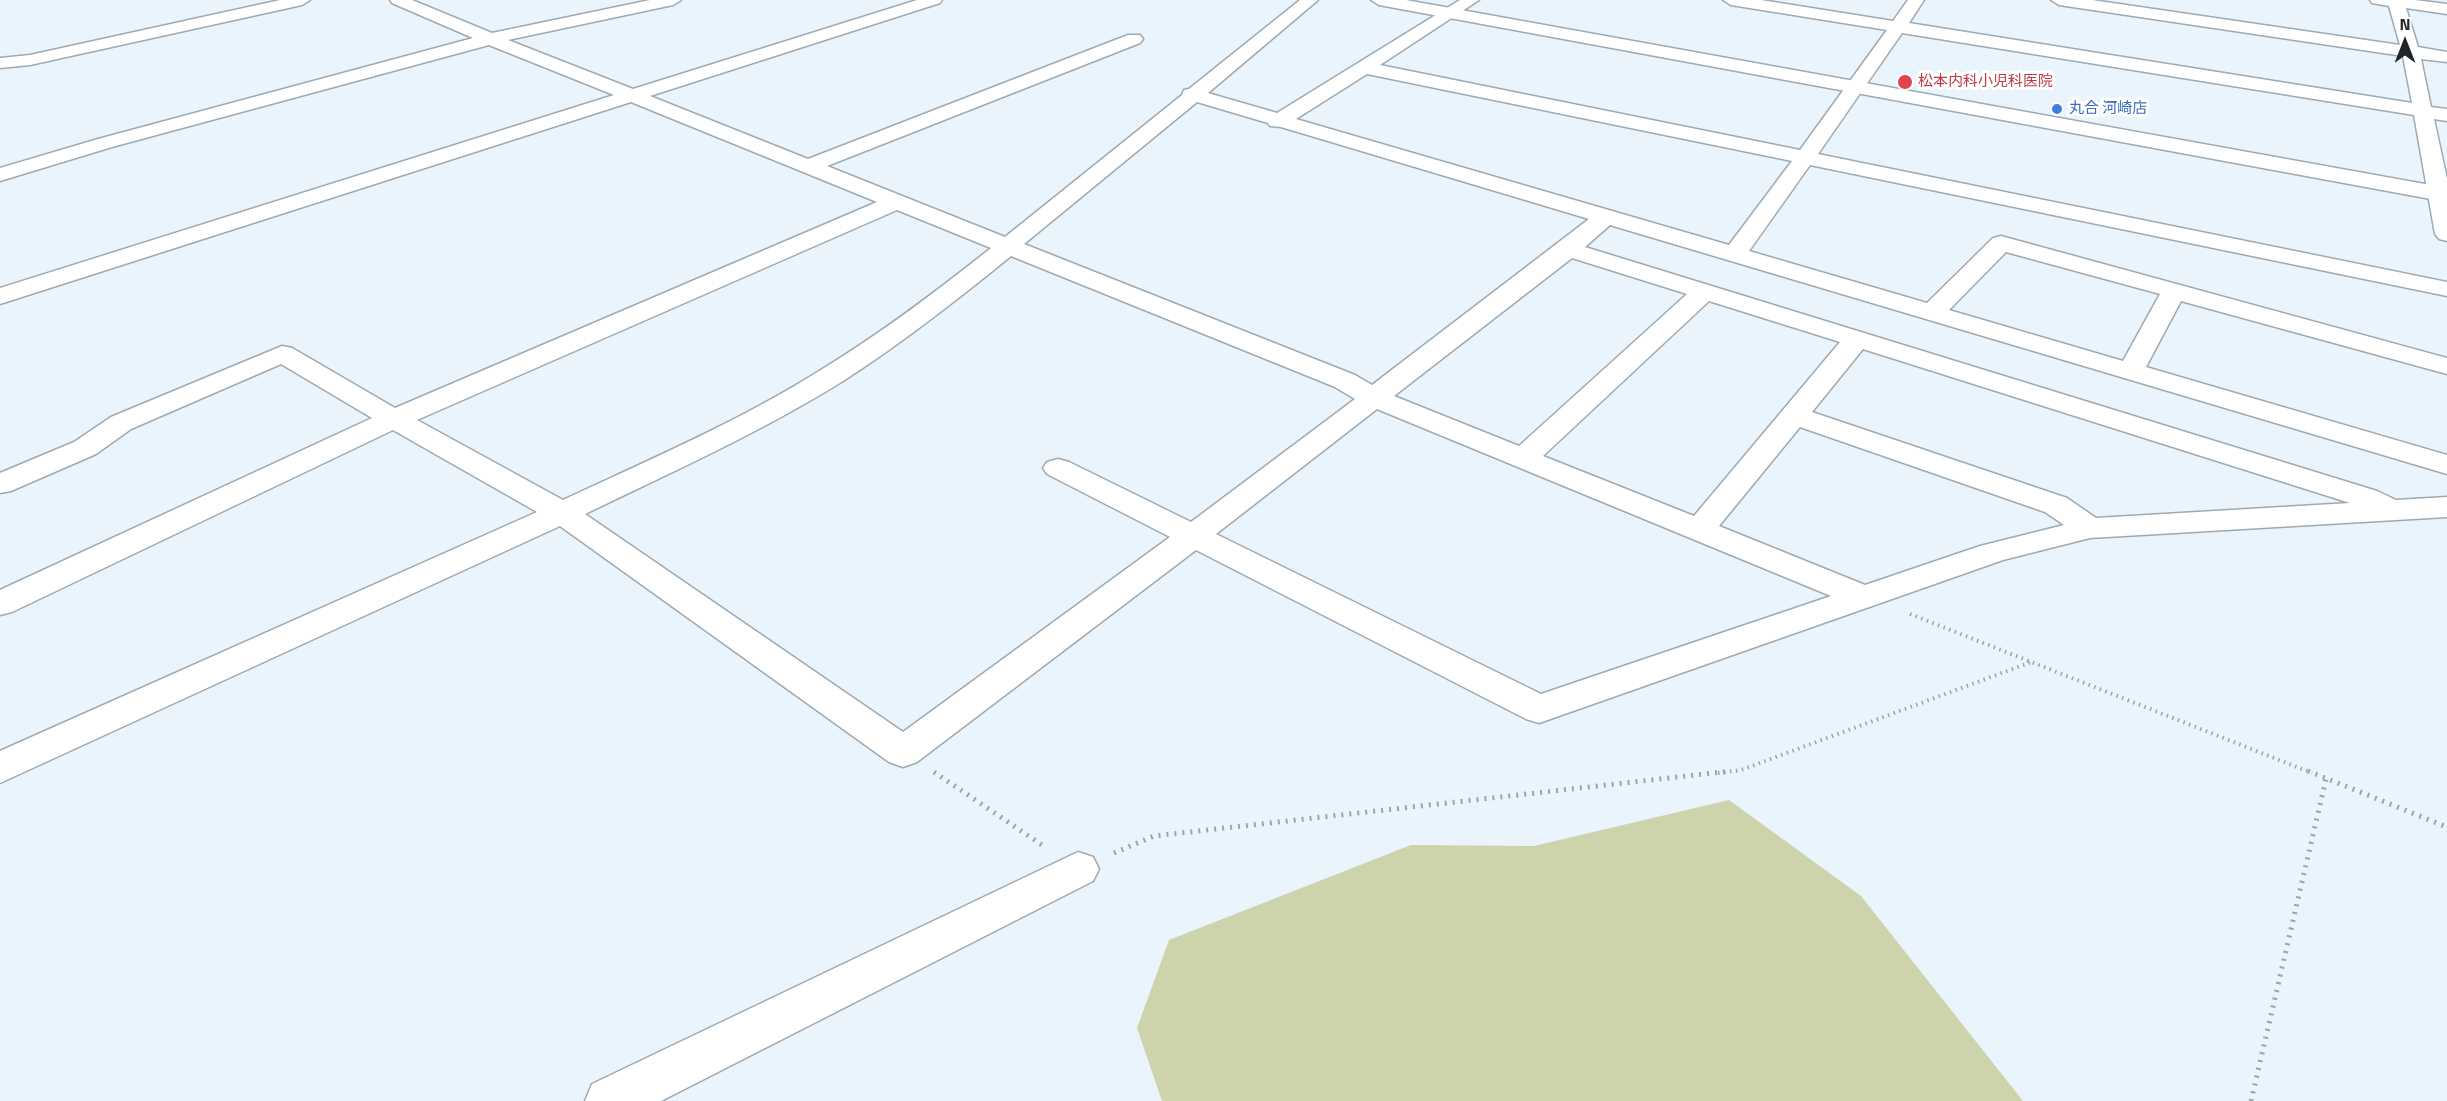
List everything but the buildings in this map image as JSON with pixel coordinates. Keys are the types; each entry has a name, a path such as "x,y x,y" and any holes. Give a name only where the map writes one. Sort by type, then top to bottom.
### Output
{"street":[{"path":"0,70 30,60 302,0"},
{"path":"398,0 632,97 1345,381 1372,397 1864,597"},
{"path":"3,172 487,38 672,0"},
{"path":"0,296 934,0"},
{"path":"0,768 562,513 695,450 833,375 933,307 1191,94 1310,0"},
{"path":"1379,0 2442,194"},
{"path":"1277,122 1471,0"},
{"path":"1731,0 2447,115"},
{"path":"1733,256 1857,87 1916,0"},
{"path":"2059,0 2447,57"},
{"path":"2390,1 2411,52 2421,111 2442,194 2447,234"},
{"path":"2390,1 2447,9"},
{"path":"487,38 532,14"},
{"path":"806,167 1134,39"},
{"path":"0,63 30,60"},
{"path":"1366,68 1802,159 2447,289"},
{"path":"1191,94 1277,122 2447,465"},
{"path":"0,604 394,419 895,202"},
{"path":"0,484 85,448 121,423 282,354 562,513 903,752 1192,537 1568,249 1604,218"},
{"path":"1931,314 2001,243 2447,366"},
{"path":"1568,249 2366,498 2392,511"},
{"path":"1523,458 1705,291"},
{"path":"2130,372 2174,291"},
{"path":"1699,530 1857,339"},
{"path":"1794,415 2056,505 2090,528"},
{"path":"1058,468 1539,709 1992,553 2090,528 2447,507"},
{"path":"610,1101 1078,869"}],"path":[{"path":"1864,597 2034,661 2447,827"},
{"path":"903,752 1078,869 1154,836 1741,770 2034,661"},
{"path":"2251,1101 2326,779"}],"green space":[{"path":"1729,800 1861,896 2023,1101 1162,1101 1137,1028 1169,940 1411,845 1534,846"}],"place":[{"name":"松本内科小児科医院","path":"1905,82"},
{"name":"丸合 河崎店","path":"2057,109"}]}
